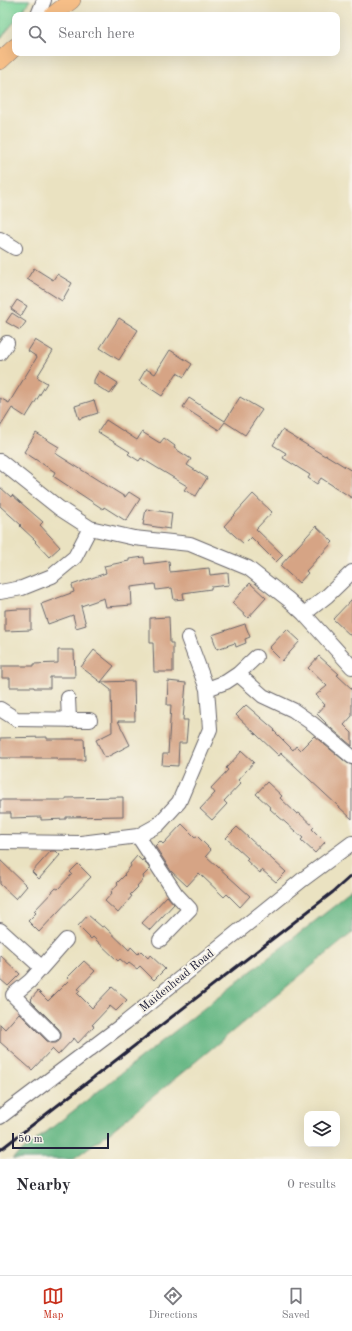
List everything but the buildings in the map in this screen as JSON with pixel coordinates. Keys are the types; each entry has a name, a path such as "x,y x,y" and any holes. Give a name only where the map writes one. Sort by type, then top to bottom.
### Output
{"main road":[{"path":"57,12 72,0"},
{"path":"0,61 12,50"}],"street":[{"path":"39,12 44,0"},
{"path":"0,239 15,248"},
{"path":"0,461 59,508 90,528 134,538 190,544 248,568 289,600 304,614 352,667"},
{"path":"0,592 22,588 52,576 75,557 90,528"},
{"path":"304,614 327,596 352,572"},
{"path":"0,842 81,843 138,836 158,825 179,802 210,729 207,689 188,638"},
{"path":"207,689 226,682 238,674 256,657"},
{"path":"238,674 262,696 293,710 313,724 352,757"},
{"path":"68,698 69,720"},
{"path":"0,709 16,720 90,720"},
{"path":"138,836 176,894 190,909 160,940"},
{"name":"Maidenhead Road","path":"0,1117 126,1022 302,880 352,843"},
{"path":"0,930 41,967"},
{"path":"53,1035 13,995 30,981 66,940"}],"green space":[{"path":"0,0 30,0 21,12 12,12 12,25 0,39"},
{"path":"352,892 352,933 110,1132 73,1159 12,1159"}],"railway":[{"path":"0,1150 333,892 352,875"}]}
